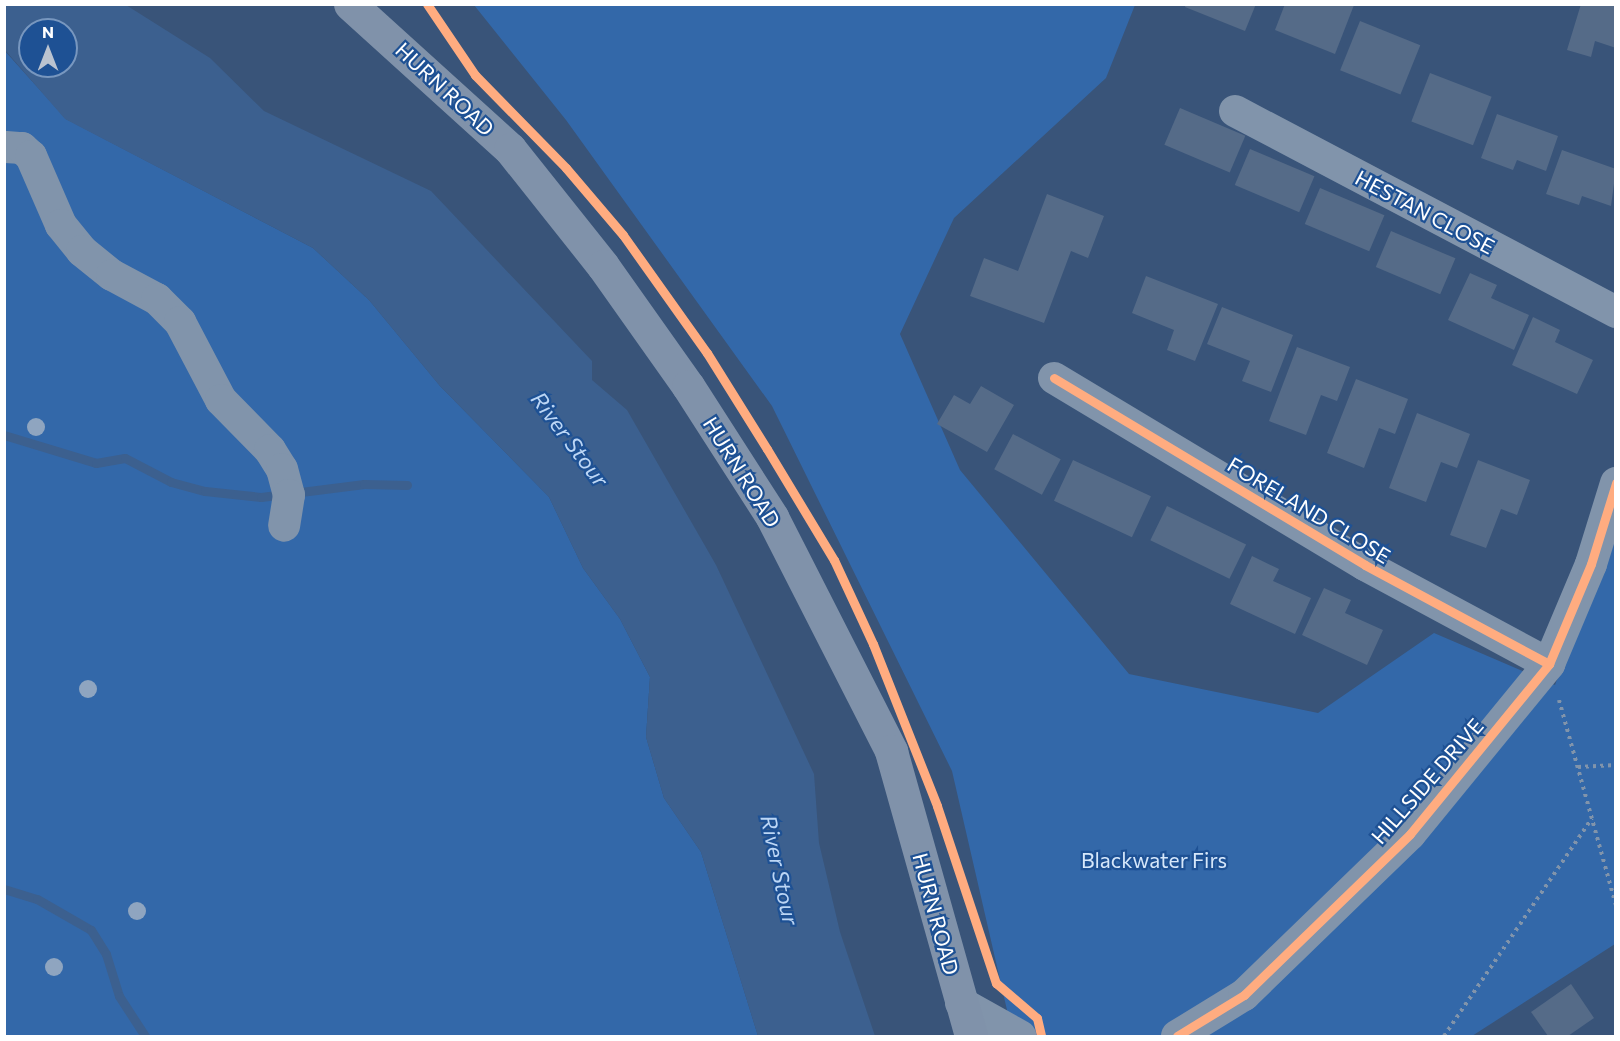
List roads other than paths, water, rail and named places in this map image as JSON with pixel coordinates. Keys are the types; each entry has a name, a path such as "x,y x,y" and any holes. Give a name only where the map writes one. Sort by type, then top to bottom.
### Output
{"main road":[{"name":"HURN ROAD","path":"366,9 510,149 603,266 688,386 772,517 891,752 971,1036"}],"street":[{"name":"HESTAN CLOSE","path":"1235,111 1616,312"},
{"path":"6,147 22,148 31,156 61,225 89,258 171,310 221,400 270,450 287,506"},
{"name":"FORELAND CLOSE","path":"1054,378 1365,566 1549,664"},
{"name":"HILLSIDE DRIVE","path":"1177,1036 1244,995 1410,834 1549,664 1591,564 1616,483"},
{"path":"961,1003 1020,1036"}],"water":[{"name":"River Stour","path":"4,5 126,5 210,58 264,111 431,191 592,361 592,380 627,410 716,565 814,774 819,843 840,932 875,1036 758,1036 701,852 664,798 646,737 650,677 620,619 583,568 549,497 440,386 369,300 313,248 65,119 29,78 78,78 78,18 18,18 18,65 5,50"}],"waterway":[{"path":"4,435 96,463 125,458 171,482 205,491 261,497 364,484 407,485"},
{"path":"4,889 37,899 91,930 106,954 119,996 145,1036"}],"park label":[{"name":"Blackwater Firs","path":"1154,860"}]}
